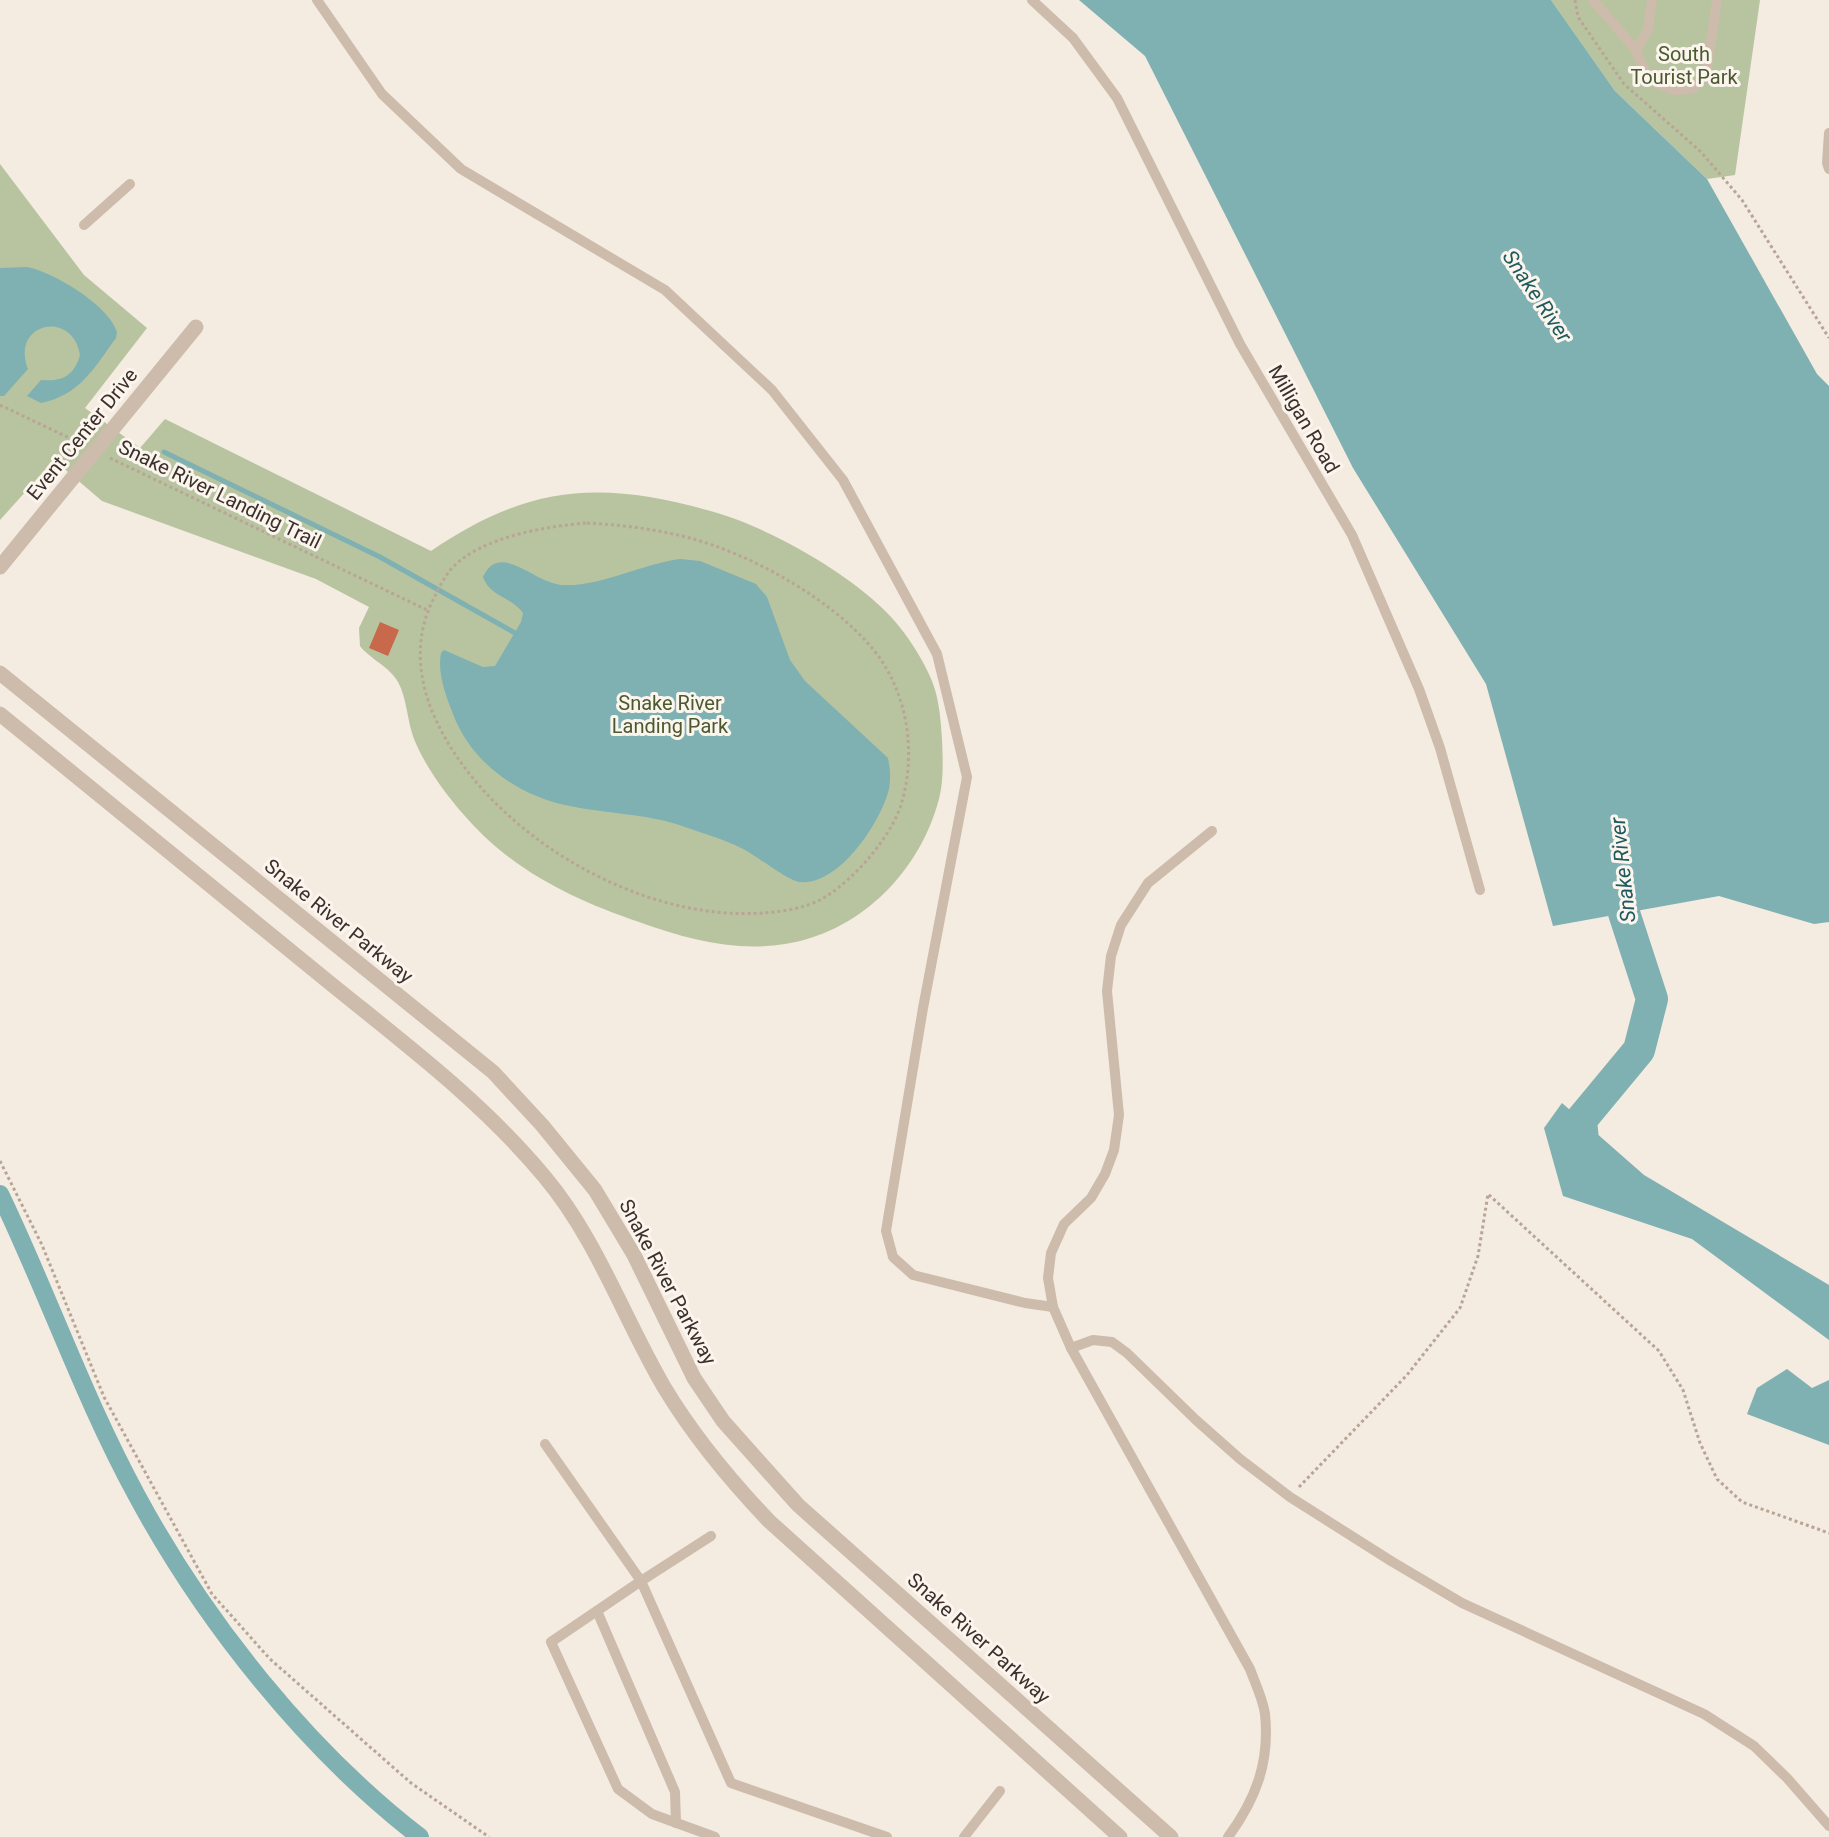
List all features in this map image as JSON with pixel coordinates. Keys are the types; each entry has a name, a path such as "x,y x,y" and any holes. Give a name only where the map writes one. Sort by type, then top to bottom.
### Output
{"street":[{"name":"Event Center Drive","path":"0,567 196,327"},
{"name":"Snake River Parkway","path":"0,673 493,1072 542,1125 595,1190 634,1255 694,1378 723,1421 760,1466 798,1505 1171,1837"},
{"path":"0,714 467,1095 483,1111 545,1177 571,1213 599,1258 663,1385 693,1434 727,1478 769,1521 1120,1837"}],"lane":[{"path":"317,0 382,94 460,169 665,290 772,390 843,480 937,654 967,777 923,1008 886,1232 893,1257 913,1275 1025,1303 1053,1307"},
{"name":"Milligan Road","path":"1032,0 1073,38 1117,98 1240,344 1352,535 1419,689 1440,748 1480,890"},
{"path":"1593,0 1636,50 1645,72 1658,84 1675,90 1692,89 1706,74 1718,0"},
{"path":"1636,50 1648,30 1652,0"},
{"path":"1829,133 1827,163 1829,168"},
{"path":"84,225 130,184"},
{"path":"1212,831 1148,883 1121,925 1111,956 1107,991 1119,1115 1114,1149 1105,1174 1096,1190 1064,1224 1051,1253 1048,1278 1053,1307 1071,1348 1250,1669 1265,1712 1265,1750 1258,1787 1248,1810 1228,1837"},
{"path":"1071,1348 1093,1340 1112,1342 1127,1353 1196,1420 1290,1497 1462,1603 1704,1714 1754,1746 1787,1778 1829,1826"},
{"path":"546,1444 641,1581 731,1783 866,1834 887,1837"},
{"path":"711,1536 551,1642 618,1789 652,1814 715,1837"},
{"path":"597,1611 675,1792 676,1823"},
{"path":"964,1837 1000,1791"}],"path":[{"path":"1575,0 1578,18 1624,84 1701,152 1742,200 1829,338"},
{"name":"Snake River Landing Trail","path":"0,405 427,610"},
{"path":"587,523 654,530 693,539 762,567 832,611 872,649 893,682 907,720 910,770 900,809 879,846 853,876 820,900 791,909 734,915 682,906 629,889 575,864 530,835 491,802 460,765 439,728 425,695 420,665 420,635 427,610 441,583 453,567 477,551 519,534 548,526 587,523"},
{"path":"0,1161 42,1245 104,1397 212,1594 270,1659 411,1783 489,1837"},
{"path":"1290,1497 1407,1375 1460,1308 1478,1256 1488,1194 1659,1351 1683,1390 1700,1443 1717,1479 1742,1502 1829,1533"}],"green space":[{"name":"South Tourist Park","path":"1551,0 1760,0 1735,175 1707,179 1615,91"},
{"name":"Snake River Landing Park","path":"0,164 84,275 147,328 85,408 140,448 165,419 431,551 501,512 534,501 567,494 636,495 674,502 714,512 760,529 809,555 856,586 892,618 909,640 932,681 939,710 943,765 939,798 927,832 915,856 899,878 859,914 836,928 811,938 766,946 729,945 693,939 604,909 553,886 521,866 480,832 453,802 430,770 414,739 398,682 360,646 359,628 369,607 316,579 102,501 54,460 0,520"}],"water":[{"path":"1079,0 1551,0 1615,91 1707,179 1817,374 1829,386 1829,922 1814,924 1719,896 1553,926 1486,684 1353,468 1145,56"},
{"path":"27,267 51,275 79,291 103,311 117,332 116,338 85,379 66,394 41,403 27,396 41,380 61,379 71,373 80,355 75,340 66,331 56,327 45,327 35,332 28,341 25,353 28,369 4,396 0,396 0,268"},
{"path":"680,559 700,561 756,584 767,597 790,660 805,681 888,758 889,789 868,834 843,863 815,881 794,880 747,851 671,822 565,805 529,793 497,773 483,761 471,747 453,714 441,676 441,653 444,650 483,667 495,666 521,622 523,613 486,584 483,577 490,567 499,562 508,563 552,583 577,585"},
{"path":"1562,1103 1644,1175 1829,1285 1829,1340 1692,1239 1563,1196 1544,1128"},
{"path":"1787,1369 1812,1388 1829,1380 1829,1445 1747,1414 1757,1388"}],"building":[{"path":"380,622 399,630 388,656 369,648"}],"waterway":[{"path":"164,452 380,557 515,633"},
{"name":"Snake River","path":"1585,1161 1581,1120 1639,1050 1652,999 1624,913 1621,870"},
{"path":"0,1194 118,1459 164,1543 194,1590 262,1681 299,1724 378,1803 420,1837"}]}
